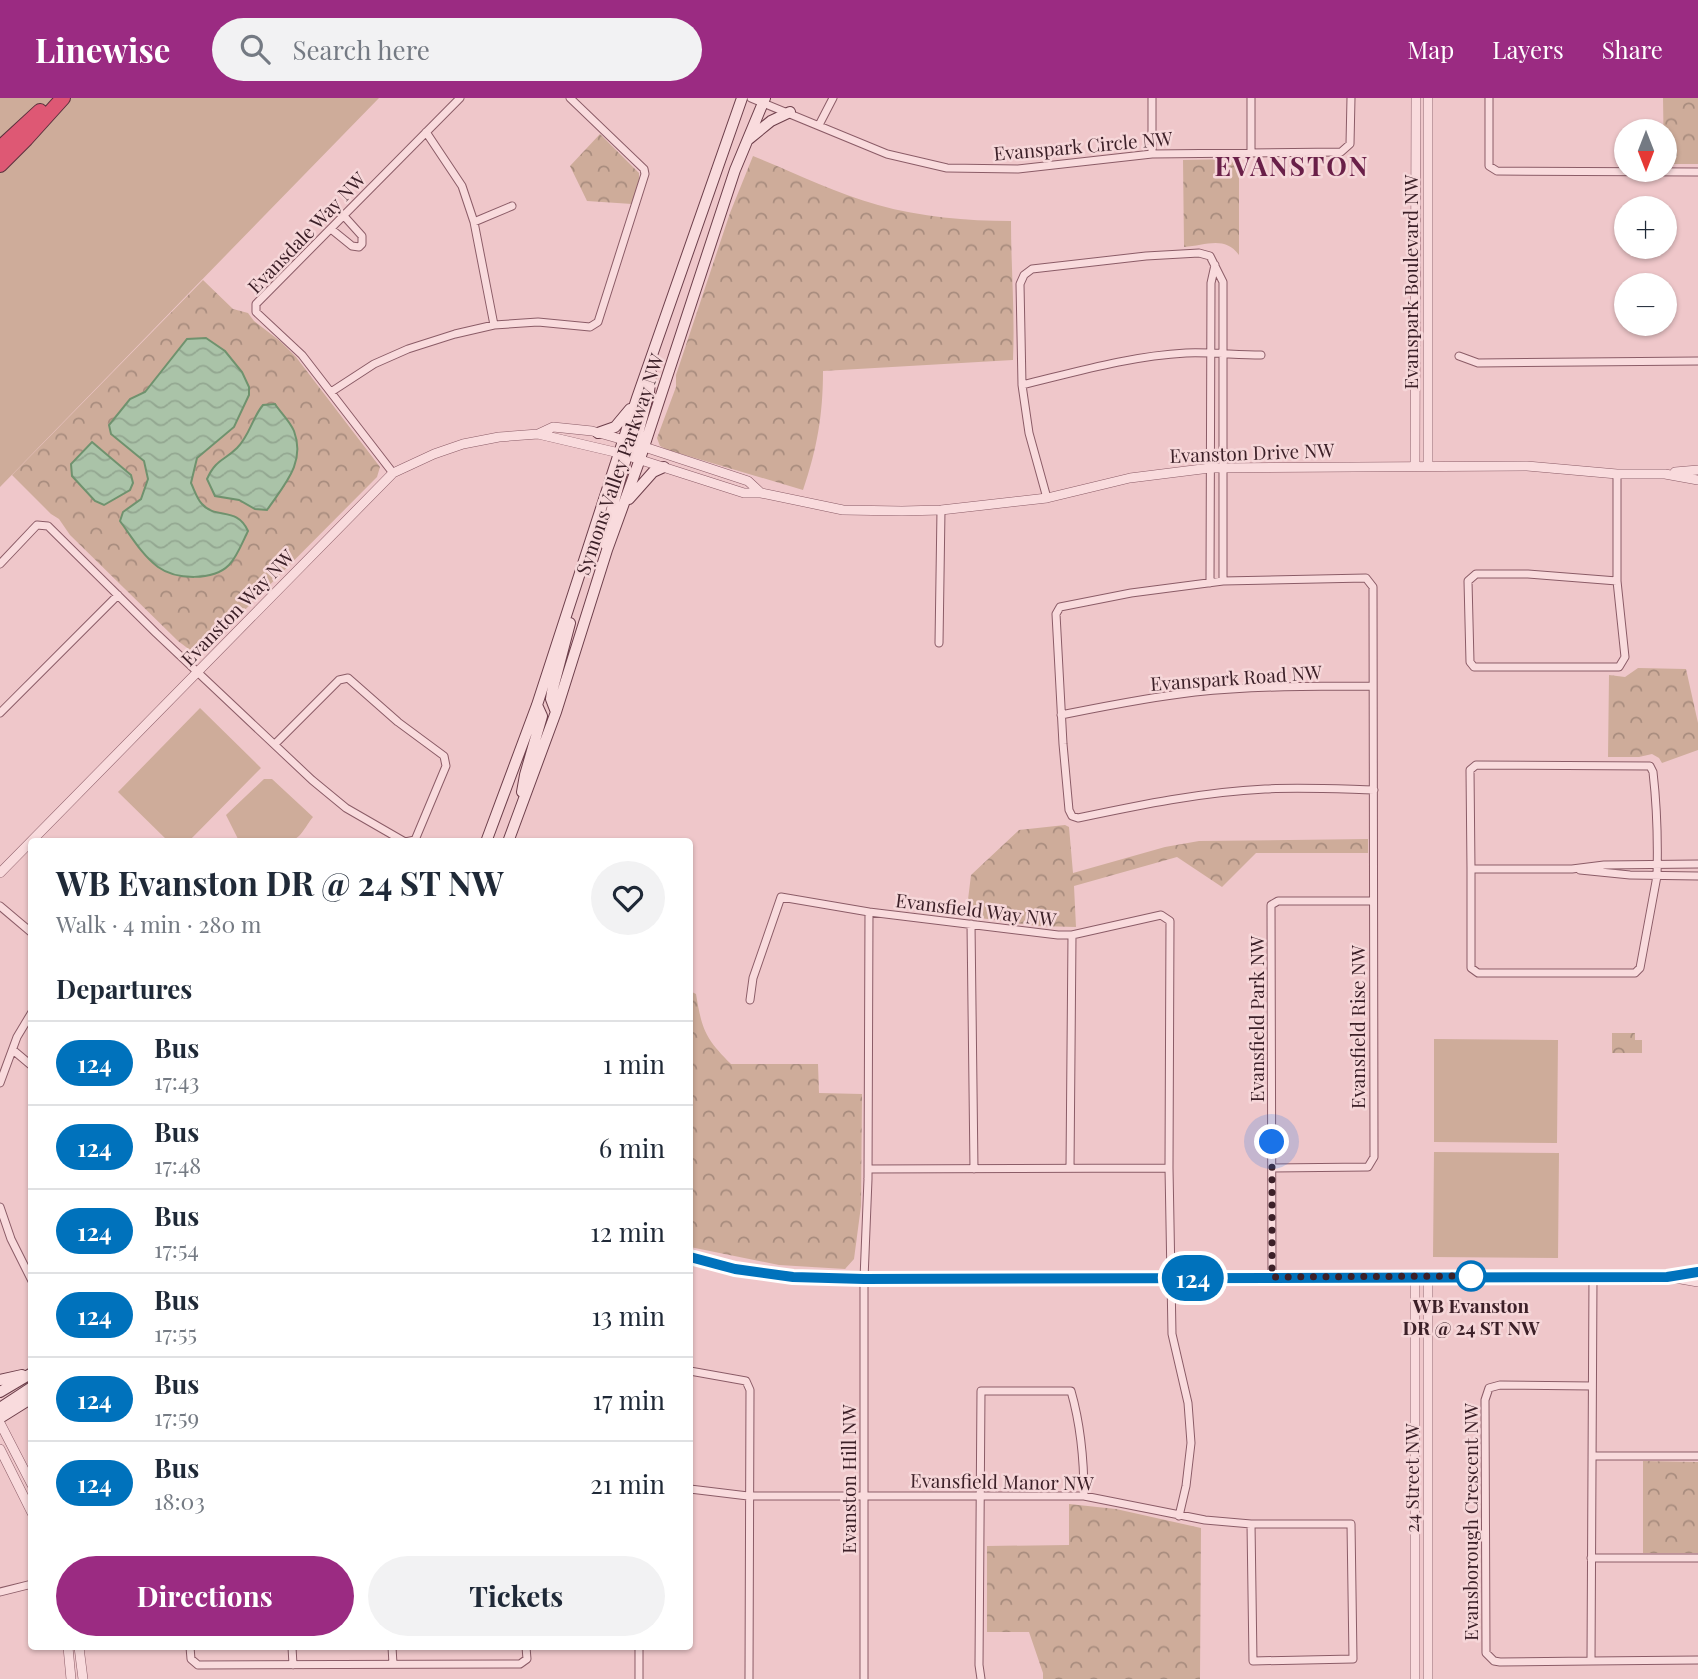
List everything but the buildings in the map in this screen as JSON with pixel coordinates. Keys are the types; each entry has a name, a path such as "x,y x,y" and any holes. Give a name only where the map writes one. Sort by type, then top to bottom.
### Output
{"highway":[{"path":"0,148 55,98"},
{"path":"0,165 62,98"}],"main road":[{"name":"Symons Valley Parkway NW","path":"624,440 742,98"},
{"name":"Symons Valley Parkway NW","path":"640,446 735,170 763,101"},
{"path":"747,141 771,121 790,113"},
{"path":"640,459 636,453 640,446 653,356"},
{"path":"598,433 615,427 637,398"},
{"path":"607,550 603,541 623,454 628,449 624,440"},
{"name":"Symons Valley Parkway NW","path":"487,838 537,705 577,579 623,454"},
{"name":"Symons Valley Parkway NW","path":"510,838 556,712 607,550 640,459"},
{"path":"624,503 653,472 664,467"},
{"path":"556,712 551,699 552,692 574,608 577,579"},
{"path":"520,811 524,775 542,716 537,705"},
{"path":"0,1380 28,1374"},
{"path":"0,1392 28,1375"},
{"path":"0,1408 28,1390"},
{"path":"0,1420 28,1401"}],"street":[{"name":"Evansdale Way NW","path":"393,473 302,355 256,312 256,304 460,98"},
{"path":"331,392 374,364 408,349 455,334 494,325 538,322 590,327 598,322 645,174 644,169 570,98"},
{"name":"Evanspark Circle NW","path":"751,98 887,154 947,167 1018,169 1152,154 1341,152 1350,145 1351,98"},
{"path":"819,125 833,98"},
{"path":"1152,98 1152,154"},
{"path":"1251,98 1251,152"},
{"name":"Evanspark Boulevard NW","path":"1415,466 1416,98"},
{"name":"Evanspark Boulevard NW","path":"1427,466 1428,98"},
{"path":"1489,98 1489,166 1497,172 1698,172"},
{"path":"426,132 462,186 474,222 494,325"},
{"path":"474,222 512,206"},
{"path":"331,229 352,246 359,247 362,244 362,236 344,216"},
{"path":"1047,498 1030,433 1022,386 1020,285 1028,271 1097,261 1196,253 1210,256 1223,282 1223,581 1131,593 1060,607 1056,614 1069,810 1072,816 1078,818 1171,799 1218,793 1266,789 1374,790"},
{"path":"1210,583 1211,283 1215,264"},
{"path":"1022,386 1124,360 1175,354 1261,355"},
{"path":"1459,356 1478,363 1698,361"},
{"name":"Evanston Way NW","path":"538,434 553,427 598,433 624,440"},
{"name":"Evanston Way NW","path":"34,838 393,473 463,444 499,437 538,434 623,454"},
{"name":"Evanston Drive NW","path":"624,440 748,481 761,493"},
{"name":"Evanston Drive NW","path":"623,454 744,494 761,493 843,510 941,510 1047,498 1130,478 1210,468 1527,466 1617,474 1665,474 1698,470"},
{"path":"1617,474 1617,582 1625,657 1619,667 1474,667 1470,662 1468,581 1476,574 1528,574 1617,582"},
{"name":"Evanston Drive NW","path":"1665,474 1698,480"},
{"path":"939,643 941,510"},
{"path":"0,564 37,525 48,526 312,780 346,808 398,838"},
{"name":"Evansfield Rise NW","path":"1223,581 1366,578 1373,587 1374,1157 1367,1167 1272,1168"},
{"path":"0,713 118,595"},
{"path":"275,744 339,680 348,678 398,722 444,756 446,766 415,838"},
{"name":"Evanspark Road NW","path":"1061,715 1193,692 1266,687 1373,686"},
{"path":"1476,765 1650,766 1653,772 1657,817 1658,864 1640,968 1635,973 1478,973 1471,968 1471,869 1470,770 1476,765"},
{"name":"Evanston Way NW","path":"0,873 28,844"},
{"path":"1572,869 1604,864 1698,864"},
{"path":"1471,869 1572,869 1602,873 1698,876"},
{"path":"750,1000 753,978 781,897 869,912"},
{"name":"Evansfield Park NW","path":"1272,1277 1271,905 1278,901 1373,901"},
{"path":"0,905 28,930"},
{"name":"Evansfield Way NW","path":"864,1279 868,1170 869,912 1037,934 1072,935 1161,915 1170,921 1169,1168 1172,1334 1188,1404 1191,1443 1179,1516"},
{"path":"971,924 974,1169"},
{"path":"1070,1168 1072,935"},
{"path":"0,1083 28,1020"},
{"path":"13,1050 28,1063"},
{"path":"868,1170 1169,1168"},
{"path":"0,1207 11,1239 28,1273"},
{"path":"693,1258 735,1269 793,1277 864,1279 1592,1276 1667,1277 1698,1282"},
{"path":"1667,1277 1698,1272"},
{"name":"24 Street NW","path":"1415,1276 1415,1679"},
{"name":"24 Street NW","path":"1427,1679 1428,1276"},
{"path":"1592,1276 1591,1661 1698,1660"},
{"name":"Evanston Hill NW","path":"864,1279 864,1679"},
{"path":"693,1372 746,1381 750,1390 749,1679"},
{"name":"Evansborough Crescent NW","path":"1591,1661 1500,1662 1494,1661 1486,1653 1485,1400 1489,1388 1500,1385 1592,1386"},
{"path":"981,1679 981,1391 1071,1391 1081,1426 1084,1496"},
{"path":"0,1420 28,1477"},
{"path":"0,1449 28,1505"},
{"path":"1592,1456 1698,1456"},
{"name":"Evansfield Manor NW","path":"693,1489 748,1496 1084,1496 1179,1516 1251,1524 1351,1524 1353,1659 1253,1661 1251,1524"},
{"path":"1591,1558 1698,1558"},
{"path":"0,1592 28,1585"},
{"path":"68,1650 71,1679"},
{"path":"79,1650 83,1679"},
{"path":"190,1650 191,1659 198,1665 520,1664 527,1659 526,1650"},
{"path":"292,1650 293,1665"},
{"path":"392,1650 393,1664"},
{"path":"639,1650 639,1679"}],"green space":[{"path":"0,98 379,98 0,487"},
{"path":"1663,98 1698,98 1698,164 1677,164 1677,119 1663,119"},
{"path":"600,134 639,173 632,204 587,201 570,166"},
{"path":"753,156 846,195 878,205 944,218 1011,221 1013,360 823,371 818,432 803,490 668,450 660,446 657,438 676,387 676,375 730,213"},
{"path":"1239,159 1239,255 1221,243 1184,247 1183,160"},
{"path":"203,280 233,309 248,313 296,357 380,467 377,477 203,652 194,653 178,641 70,535 59,519 12,475"},
{"path":"1638,668 1686,669 1698,723 1698,750 1662,763 1652,754 1639,757 1608,757 1609,675 1625,677"},
{"path":"200,708 261,768 192,838 165,838 118,792"},
{"path":"264,779 272,779 313,817 295,838 238,838 226,815"},
{"path":"1065,825 1069,827 1073,873 1165,847 1199,841 1368,839 1368,853 1256,853 1222,887 1177,857 1074,886 1076,927 1038,926 966,916 971,875 1019,830"},
{"path":"693,992 696,994 706,1033 731,1064 818,1064 819,1093 862,1094 861,1206 854,1259 845,1269 779,1265 693,1248"},
{"path":"1612,1033 1635,1033 1635,1040 1642,1040 1642,1053 1612,1053"},
{"path":"1434,1039 1558,1040 1557,1143 1434,1142"},
{"path":"1434,1152 1559,1153 1558,1258 1433,1257"},
{"path":"1643,1461 1698,1462 1698,1553 1643,1553"},
{"path":"1069,1504 1116,1509 1201,1528 1200,1679 1043,1679 1029,1632 987,1632 987,1546 1069,1545"}],"water":[{"path":"206,338 225,351 242,372 249,387 249,395 234,427 197,458 191,483 202,504 208,509 238,518 248,531 229,565 214,574 194,577 174,574 158,567 137,545 120,521 123,512 141,499 148,479 144,461 111,434 109,425 130,399 145,392 187,339"},
{"path":"275,404 292,427 297,443 295,463 286,482 267,510 255,509 239,500 215,496 207,479 210,472 241,443 263,405"},
{"path":"92,442 131,475 133,483 130,490 104,505 95,501 72,476 71,464"}],"bus line":[{"name":"124","path":"693,1258 735,1269 793,1277 864,1279 1667,1277 1698,1272"}],"place":[{"name":"WB Evanston DR @ 24 ST NW","path":"1471,1276"}],"district":[{"name":"EVANSTON","path":"1292,165"}],"route":[{"path":"1272,1142 1272,1277 1471,1276"}]}
